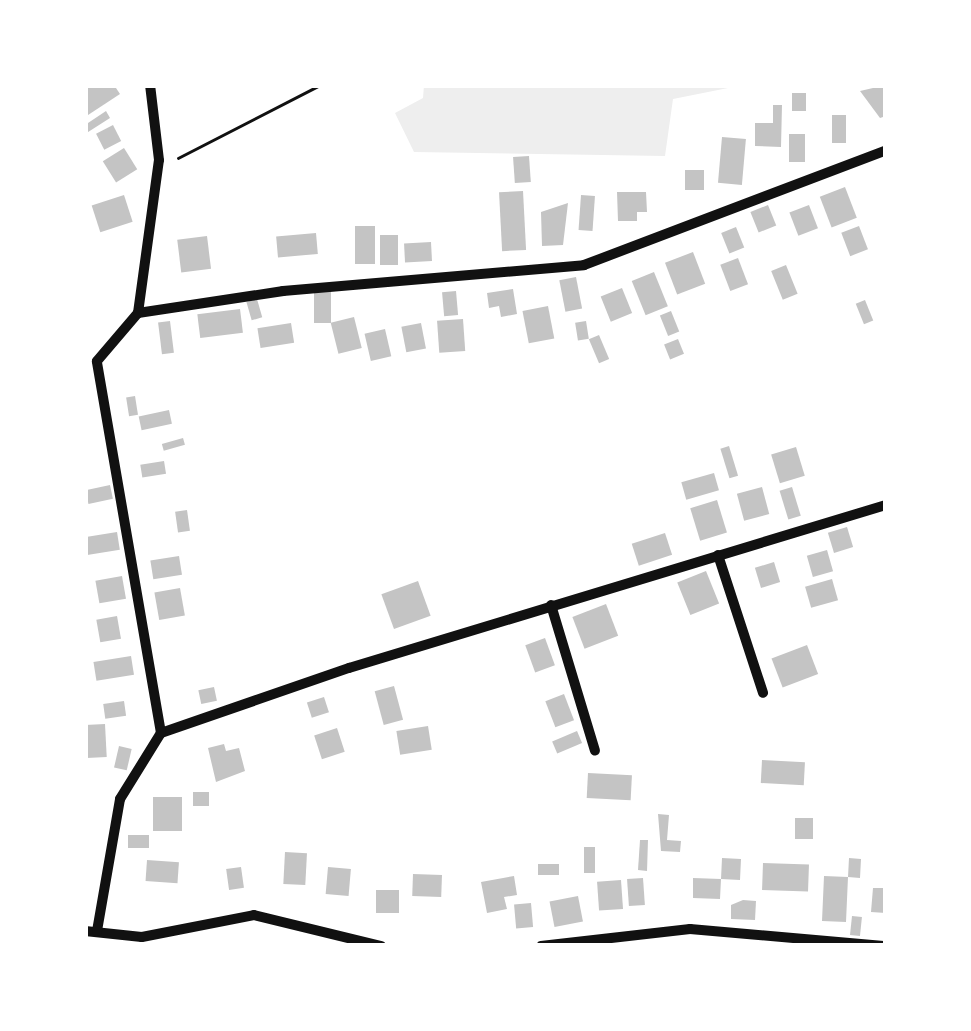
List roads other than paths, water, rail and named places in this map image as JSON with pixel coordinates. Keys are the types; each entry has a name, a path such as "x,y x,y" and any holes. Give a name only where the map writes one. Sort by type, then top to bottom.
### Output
{"street":[{"path":"85,365 97,361 138,314 160,160 150,85"},
{"path":"138,314 284,291 584,265 886,150"},
{"path":"97,361 161,733"},
{"path":"381,946 254,915 176,940 91,931 120,799 161,733 551,605 885,508"},
{"path":"718,555 763,693"},
{"path":"551,605 596,751"},
{"path":"541,946 690,929 886,946"}]}
